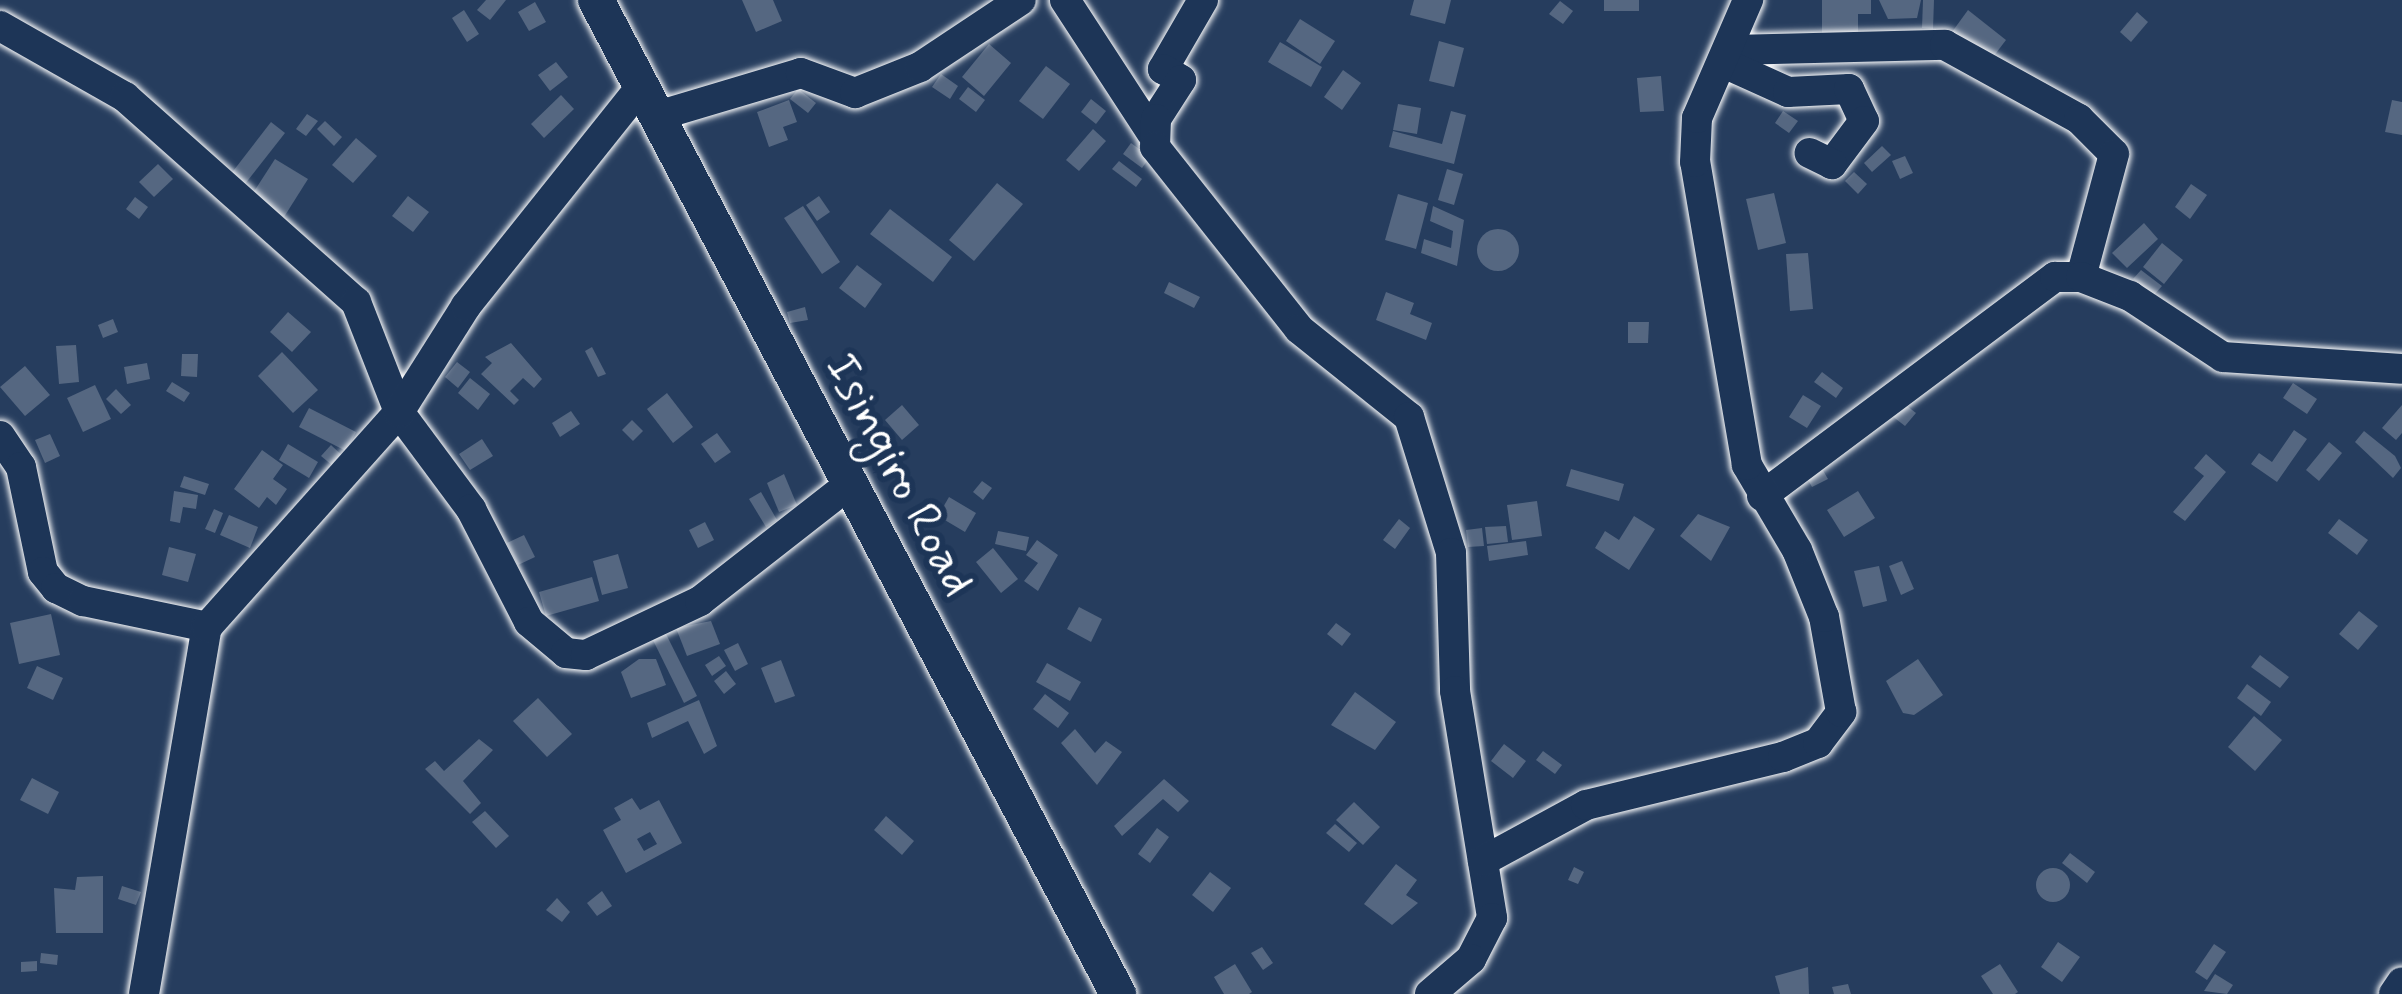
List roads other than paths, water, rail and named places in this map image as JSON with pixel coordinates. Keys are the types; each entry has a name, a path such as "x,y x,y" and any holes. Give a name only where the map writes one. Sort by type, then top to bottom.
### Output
{"main road":[{"name":"Isingiro Road","path":"596,0 1118,994"}],"street":[{"path":"145,994 207,627 400,412 466,306 649,102 800,73 855,93 920,67 1021,0"},
{"path":"1065,0 1178,181 1299,329 1414,428 1451,553 1455,692 1492,892 1486,938 1430,994"},
{"path":"1151,132 1181,80 1163,70 1203,0"},
{"path":"1483,861 1586,805 1740,771 1833,729 1843,693 1824,617 1798,550 1762,496 1741,441 1693,139 1730,57 1748,0"},
{"path":"0,26 125,97 356,302 400,412 471,509 529,622 566,653 586,655 700,601 850,484"},
{"path":"1730,57 1945,45 2079,119 2114,154 2081,277"},
{"path":"1730,57 1788,92 1849,88 1864,121 1832,164 1809,153"},
{"path":"1762,496 2041,284 2081,277 2130,296 2223,357 2402,369"},
{"path":"0,436 20,467 44,572 56,588 207,627"},
{"path":"2394,994 2402,982"}]}
